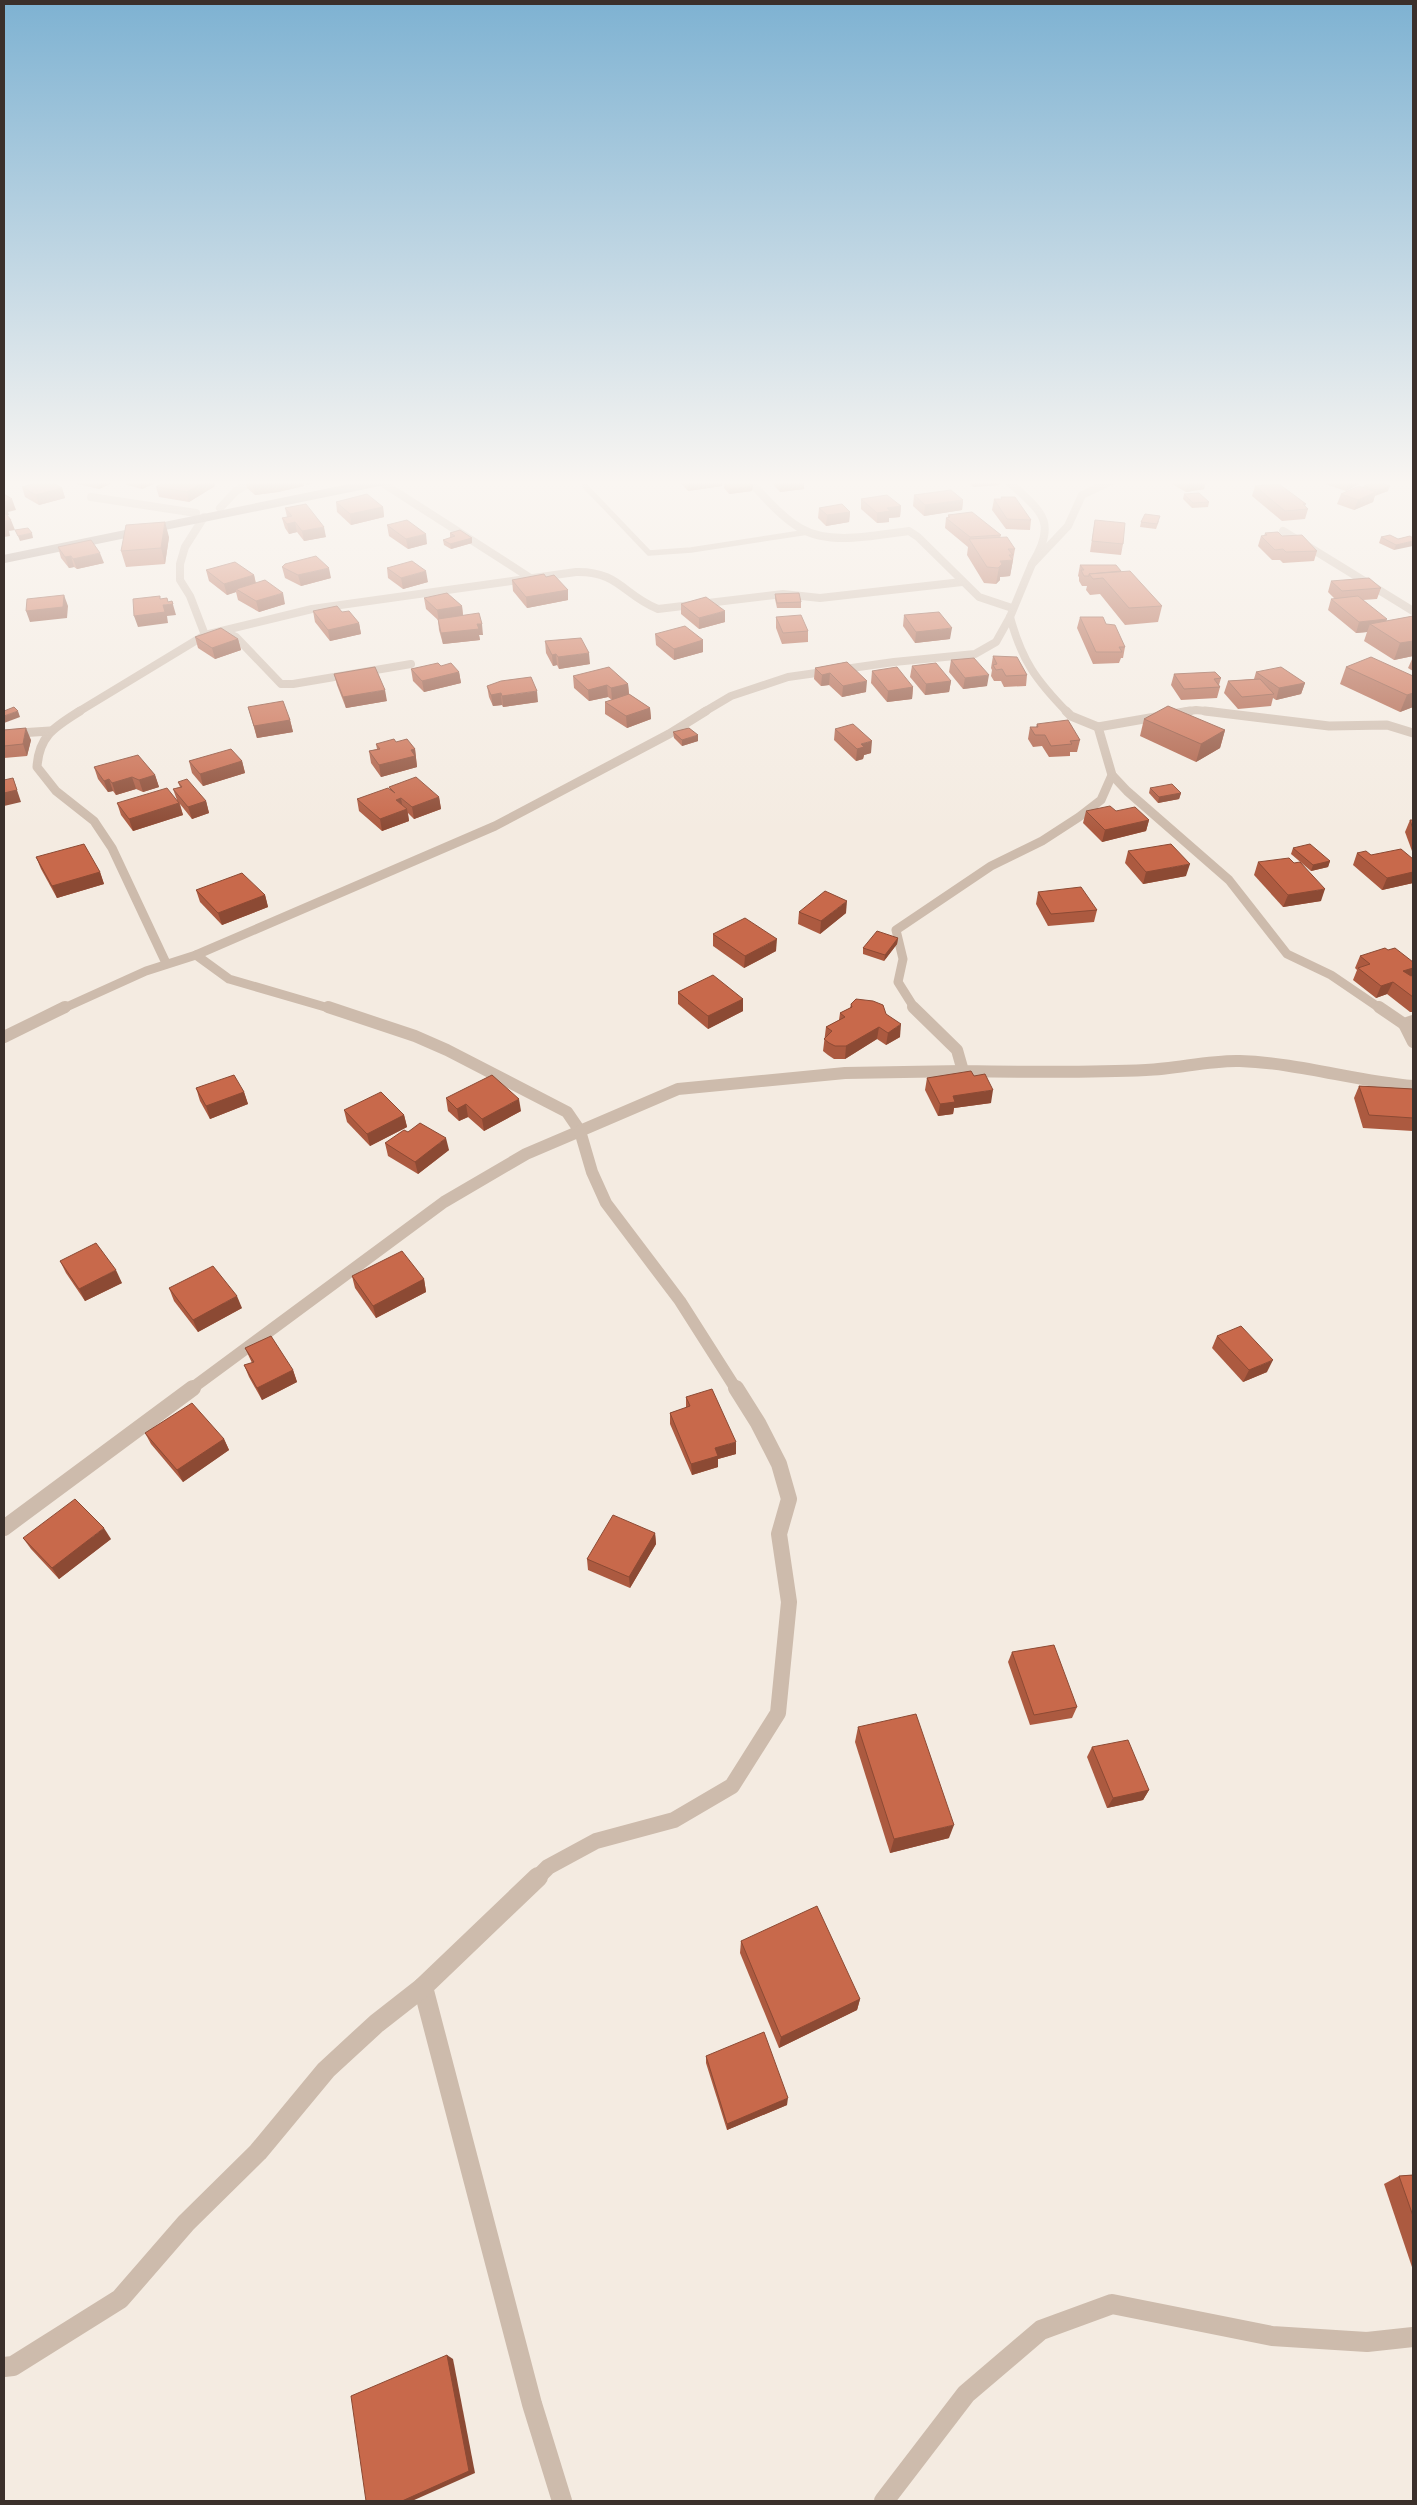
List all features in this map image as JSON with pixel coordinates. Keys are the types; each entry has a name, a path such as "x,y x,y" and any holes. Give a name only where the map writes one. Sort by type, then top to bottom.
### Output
{"street":[{"path":"191,598 204,635"},
{"path":"166,963 112,848 94,821 56,791 38,767 38,751 50,731 113,689 204,635 312,609 393,598"},
{"path":"635,598 646,606 658,609 750,598"},
{"path":"981,598 1011,613"},
{"path":"4,1037 166,963 196,955 495,826 669,734 731,696 788,677 894,662 974,654 996,642 1017,598"},
{"path":"1392,598 1413,611"},
{"path":"1011,613 1017,643 1039,683 1071,716 1098,727 1196,710 1329,726 1387,725 1413,733"},
{"path":"204,635 229,634 236,637 281,684 293,684 411,664"},
{"path":"1098,727 1112,775 1127,791 1229,880 1286,954 1331,975 1409,1023 1413,1042"},
{"path":"4,734 50,731"},
{"path":"963,1071 957,1050 912,1006 898,982 904,959 896,930 991,866 1042,841 1080,817 1101,800 1112,775"},
{"path":"4,2367 13,2366 120,2299 186,2223 258,2152 326,2070 377,2023 423,1987 548,1867 596,1840 674,1820 732,1786 778,1713 789,1602 779,1534 789,1499 780,1464 758,1423 680,1301 606,1203 592,1172 580,1131 568,1112 447,1050 415,1036 297,997 229,979 196,955"},
{"path":"4,1528 444,1202 526,1154 678,1089 845,1073 963,1071 1058,1073 1148,1070 1236,1061 1279,1063 1375,1083 1413,1086"},
{"path":"423,1987 532,2404 562,2501"},
{"path":"884,2501 966,2394 1041,2330 1112,2304 1272,2336 1367,2342 1413,2337"}],"building":[{"path":"64,598 63,607 26,611 27,599"},
{"path":"167,598 168,602 172,601 173,604 163,605 165,612 134,616 133,599"},
{"path":"251,598 266,598 256,601"},
{"path":"424,598 453,598 462,606 437,610"},
{"path":"707,598 725,611 699,618 681,604"},
{"path":"776,598 800,598 801,602 777,603"},
{"path":"1120,598 1155,598 1162,606 1129,608"},
{"path":"1360,598 1387,619 1359,622 1331,599"},
{"path":"337,606 342,612 349,611 359,623 328,630 313,611"},
{"path":"939,612 952,628 916,632 904,615"},
{"path":"479,613 482,624 477,624 479,629 441,633 438,619"},
{"path":"801,615 808,631 783,633 776,617"},
{"path":"1413,616 1413,641 1400,643 1370,624"},
{"path":"1080,617 1103,617 1106,624 1115,625 1125,647 1119,647 1122,652 1096,652"},
{"path":"685,626 703,640 674,649 655,634"},
{"path":"221,628 238,639 212,648 195,637"},
{"path":"581,638 589,653 558,657 556,654 552,655 545,641"},
{"path":"993,656 1017,657 1027,675 1006,676 1002,669 996,670 993,665 997,664"},
{"path":"1371,657 1413,676 1413,693 1407,695 1346,667"},
{"path":"974,658 989,675 965,678 951,660"},
{"path":"847,662 867,681 843,686 830,673 822,675 815,668"},
{"path":"438,663 441,666 451,663 459,672 422,681 411,669"},
{"path":"936,663 951,681 926,684 912,666"},
{"path":"375,667 385,690 343,697 334,674"},
{"path":"609,667 628,684 611,688 607,685 588,690 573,676"},
{"path":"897,667 913,687 888,691 872,671"},
{"path":"1281,667 1305,683 1279,688 1256,672"},
{"path":"1215,672 1221,678 1214,679 1220,687 1184,689 1174,674"},
{"path":"531,677 537,691 502,696 501,693 491,695 487,686 501,681"},
{"path":"1260,679 1274,694 1242,697 1228,681"},
{"path":"629,694 650,708 626,716 605,702"},
{"path":"283,701 290,720 254,726 248,707"},
{"path":"1168,706 1225,730 1201,744 1144,719"},
{"path":"14,707 18,711 4,716 4,711"},
{"path":"1068,720 1080,740 1070,741 1072,744 1051,746 1045,735 1035,735 1030,727 1038,727 1037,724"},
{"path":"853,724 872,741 861,744 864,747 857,749 835,729"},
{"path":"26,728 23,744 4,746 4,730"},
{"path":"689,728 698,735 682,740 673,732"},
{"path":"394,739 396,742 407,739 415,749 411,750 415,756 379,765 369,751 380,749 376,744"},
{"path":"231,749 242,761 200,774 189,761"},
{"path":"138,755 155,775 139,780 132,777 112,783 109,779 104,781 94,767"},
{"path":"416,777 439,797 412,807 401,798 396,800 407,809 380,819 357,799 388,788 395,793 389,787"},
{"path":"13,778 17,790 4,793 4,780"},
{"path":"187,779 206,801 188,807 173,789 182,787 178,782"},
{"path":"1172,784 1181,793 1159,797 1150,788"},
{"path":"167,788 179,803 129,819 117,803"},
{"path":"1110,806 1116,811 1135,807 1149,820 1105,830 1086,811"},
{"path":"84,844 100,872 52,886 36,857"},
{"path":"1171,844 1190,864 1146,872 1128,851"},
{"path":"1310,844 1330,861 1313,865 1293,848"},
{"path":"1401,849 1413,859 1413,872 1387,878 1357,853 1366,851 1371,855"},
{"path":"1289,858 1294,863 1300,862 1325,889 1288,895 1258,862"},
{"path":"242,873 265,895 218,913 196,890"},
{"path":"1081,887 1097,910 1051,914 1038,892"},
{"path":"825,891 847,901 821,921 799,912"},
{"path":"745,918 777,939 745,956 713,934"},
{"path":"877,931 898,938 885,955 863,948"},
{"path":"1385,948 1388,950 1395,948 1413,962 1413,968 1403,971 1411,976 1413,975 1413,997 1393,982 1381,986 1358,968 1370,964 1360,956"},
{"path":"713,975 743,999 708,1016 678,992"},
{"path":"856,999 873,1001 883,1005 886,1014 901,1024 888,1033 879,1027 846,1046 835,1046 829,1043 824,1039 832,1031 826,1027 845,1017 840,1013 852,1007 851,1004"},
{"path":"971,1071 974,1076 985,1074 993,1090 953,1096 955,1102 940,1104 927,1078"},
{"path":"234,1075 244,1092 206,1106 196,1088"},
{"path":"492,1075 519,1099 482,1119 466,1104 457,1109 446,1098"},
{"path":"1359,1086 1413,1089 1413,1118 1369,1115"},
{"path":"381,1092 404,1115 367,1134 344,1110"},
{"path":"420,1123 446,1138 415,1162 385,1143 404,1130 408,1132"},
{"path":"96,1243 116,1270 79,1289 60,1261"},
{"path":"402,1251 424,1279 373,1306 352,1276"},
{"path":"213,1266 237,1296 193,1320 169,1288"},
{"path":"1241,1326 1273,1360 1249,1370 1217,1336"},
{"path":"271,1336 293,1370 257,1388 244,1365 254,1362 245,1348"},
{"path":"712,1389 736,1442 715,1448 718,1456 691,1464 670,1413 690,1406 686,1397"},
{"path":"192,1403 224,1439 177,1470 145,1433"},
{"path":"75,1499 104,1528 52,1568 23,1538"},
{"path":"613,1515 655,1533 629,1577 587,1559"},
{"path":"1054,1645 1077,1707 1034,1715 1012,1652"},
{"path":"916,1714 954,1825 894,1839 858,1727"},
{"path":"1128,1740 1149,1790 1113,1798 1092,1747"},
{"path":"817,1906 860,1999 781,2037 741,1941"},
{"path":"764,2032 788,2098 727,2124 706,2056"},
{"path":"1413,2175 1413,2216 1399,2176"},
{"path":"447,2355 469,2471 402,2501 366,2501 351,2396"}]}
